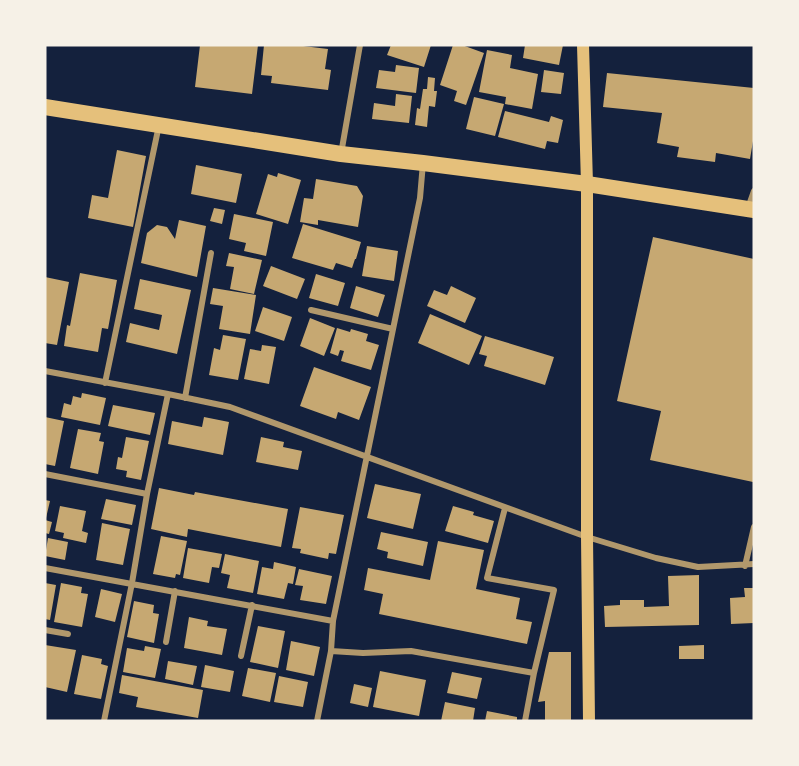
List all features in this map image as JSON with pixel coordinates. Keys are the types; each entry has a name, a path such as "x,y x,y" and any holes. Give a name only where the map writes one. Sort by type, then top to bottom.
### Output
{"highway":[{"path":"45,107 341,154 587,184 751,209"}],"main road":[{"path":"583,45 587,184 587,537 590,721"}],"street":[{"path":"341,154 360,45"},
{"path":"105,383 159,125"},
{"path":"316,721 331,651 333,621 420,198 423,163"},
{"path":"751,209 754,191"},
{"path":"184,398 211,253"},
{"path":"311,310 393,329"},
{"path":"45,371 230,407 505,508 656,558 698,567 754,564"},
{"path":"104,721 168,394"},
{"path":"45,474 147,494"},
{"path":"505,508 487,578 554,590 525,721"},
{"path":"745,566 754,527"},
{"path":"45,568 333,621"},
{"path":"166,642 175,591"},
{"path":"242,656 252,605"},
{"path":"45,630 68,634"},
{"path":"331,651 363,653 411,651 534,673"}],"building":[{"path":"200,45 258,45 252,94 195,87"},
{"path":"264,45 295,45 328,49 325,69 331,70 328,90 271,83 272,76 261,75"},
{"path":"391,45 431,45 424,67 387,55"},
{"path":"453,45 462,45 484,53 466,105 454,101 457,91 440,85"},
{"path":"525,45 563,45 559,65 523,58"},
{"path":"487,50 512,55 510,68 538,74 532,109 505,104 506,97 479,92"},
{"path":"396,65 419,68 416,93 376,88 379,70 395,72"},
{"path":"544,70 564,73 561,94 541,92"},
{"path":"607,73 754,88 754,135 750,159 716,153 715,162 677,157 679,147 657,143 662,113 603,107"},
{"path":"428,77 435,78 434,91 437,91 435,107 429,106 427,127 415,125 417,108 420,109 423,89 427,89"},
{"path":"396,94 412,96 409,123 372,119 374,103 395,106"},
{"path":"474,97 504,104 495,136 466,129"},
{"path":"505,111 549,122 551,116 563,120 558,143 547,141 545,149 498,137"},
{"path":"117,150 146,156 133,227 88,218 92,195 108,198"},
{"path":"196,165 242,174 236,203 191,194"},
{"path":"278,173 301,180 288,224 256,214 268,174 277,177"},
{"path":"316,179 357,186 363,196 358,227 318,220 318,225 300,222 304,198 313,199"},
{"path":"214,208 225,210 222,224 210,221"},
{"path":"234,214 273,222 266,256 244,251 246,243 229,239"},
{"path":"179,220 206,226 197,277 141,263 147,233 157,225 167,227 175,239"},
{"path":"303,224 361,242 352,268 336,263 333,270 292,258"},
{"path":"653,237 754,259 753,482 650,460 661,411 617,401"},
{"path":"367,246 398,251 394,281 362,276"},
{"path":"229,253 262,260 254,294 230,289 234,267 226,266"},
{"path":"271,266 305,279 297,299 263,286"},
{"path":"80,273 117,280 108,329 102,328 98,352 64,346"},
{"path":"316,274 345,283 338,306 309,298"},
{"path":"45,277 69,282 57,345 45,343"},
{"path":"140,279 191,290 177,354 126,342 130,323 159,330 162,315 134,309"},
{"path":"356,286 385,295 378,317 350,308"},
{"path":"451,286 476,298 465,323 427,306 434,290 447,295"},
{"path":"213,288 256,295 250,334 219,329 223,306 210,304"},
{"path":"263,307 292,317 284,341 255,331"},
{"path":"430,314 482,336 469,365 418,343"},
{"path":"310,318 335,328 324,356 300,346"},
{"path":"337,328 368,334 366,341 379,345 371,370 341,361 344,351 340,350 338,356 330,353"},
{"path":"223,335 246,339 238,380 209,375 214,348 220,350"},
{"path":"485,336 554,357 545,385 484,366 487,356 479,354"},
{"path":"262,345 276,347 269,384 244,379 250,349 261,351"},
{"path":"314,367 371,387 359,420 338,412 336,419 300,406"},
{"path":"82,393 106,398 100,425 61,417 64,403 71,405 73,396 81,398"},
{"path":"113,405 155,413 150,435 108,426"},
{"path":"45,417 64,421 55,466 45,464"},
{"path":"204,417 229,422 223,455 168,444 172,421 202,427"},
{"path":"78,429 101,433 99,441 104,442 98,474 70,468"},
{"path":"126,437 149,441 141,480 126,477 127,471 116,469 118,457 122,458"},
{"path":"261,437 284,442 283,447 302,451 298,470 256,462"},
{"path":"375,484 421,494 413,529 367,518"},
{"path":"159,488 194,495 195,492 288,509 281,547 188,529 187,537 151,529"},
{"path":"106,499 136,505 132,525 101,519"},
{"path":"45,500 50,501 46,518 45,518"},
{"path":"60,506 86,511 82,531 88,533 86,543 63,538 64,533 55,531"},
{"path":"453,506 494,521 488,543 445,531"},
{"path":"300,507 344,515 336,554 329,553 328,559 300,553 301,549 292,548"},
{"path":"45,520 52,522 49,534 45,533"},
{"path":"102,523 130,529 123,565 96,560"},
{"path":"381,532 428,542 423,566 387,558 388,552 377,549"},
{"path":"161,536 187,541 180,575 176,574 175,578 153,574"},
{"path":"48,538 68,542 65,560 45,556"},
{"path":"438,541 484,550 476,589 520,598 516,619 532,622 527,644 379,614 383,594 364,590 368,568 430,580"},
{"path":"188,548 222,554 219,568 212,567 209,583 183,578"},
{"path":"225,554 259,561 253,593 227,588 230,575 221,573"},
{"path":"274,562 296,567 293,584 288,583 284,599 257,594 262,567 273,569"},
{"path":"299,569 332,576 326,604 300,600 303,586 295,585"},
{"path":"699,575 699,625 605,627 604,606 620,605 620,600 644,600 644,607 669,606 668,576"},
{"path":"45,583 56,585 50,620 45,619"},
{"path":"61,583 82,587 81,593 88,594 82,627 54,622"},
{"path":"744,588 754,588 754,623 731,624 730,598 745,597"},
{"path":"101,589 122,594 115,622 95,617"},
{"path":"134,601 154,605 153,613 159,614 154,643 127,637"},
{"path":"189,617 208,621 207,626 227,629 222,655 184,648"},
{"path":"258,626 285,631 278,668 250,662"},
{"path":"291,641 320,647 314,676 286,670"},
{"path":"45,645 76,650 67,692 45,687"},
{"path":"704,645 704,659 679,659 679,646"},
{"path":"145,646 161,649 155,678 123,672 127,648 144,651"},
{"path":"549,652 571,652 571,721 545,721 545,701 538,702"},
{"path":"82,655 102,659 101,664 108,666 101,699 74,694"},
{"path":"168,661 197,666 193,685 165,679"},
{"path":"205,665 234,671 230,692 201,687"},
{"path":"248,668 276,673 270,702 242,696"},
{"path":"380,671 426,680 419,716 373,707"},
{"path":"452,672 482,678 477,699 447,693"},
{"path":"122,675 203,690 198,718 136,707 138,697 119,693"},
{"path":"279,676 308,682 303,707 274,702"},
{"path":"354,684 372,688 368,707 350,703"},
{"path":"445,702 475,708 473,721 441,721"},
{"path":"487,711 517,717 517,721 485,721"}]}
